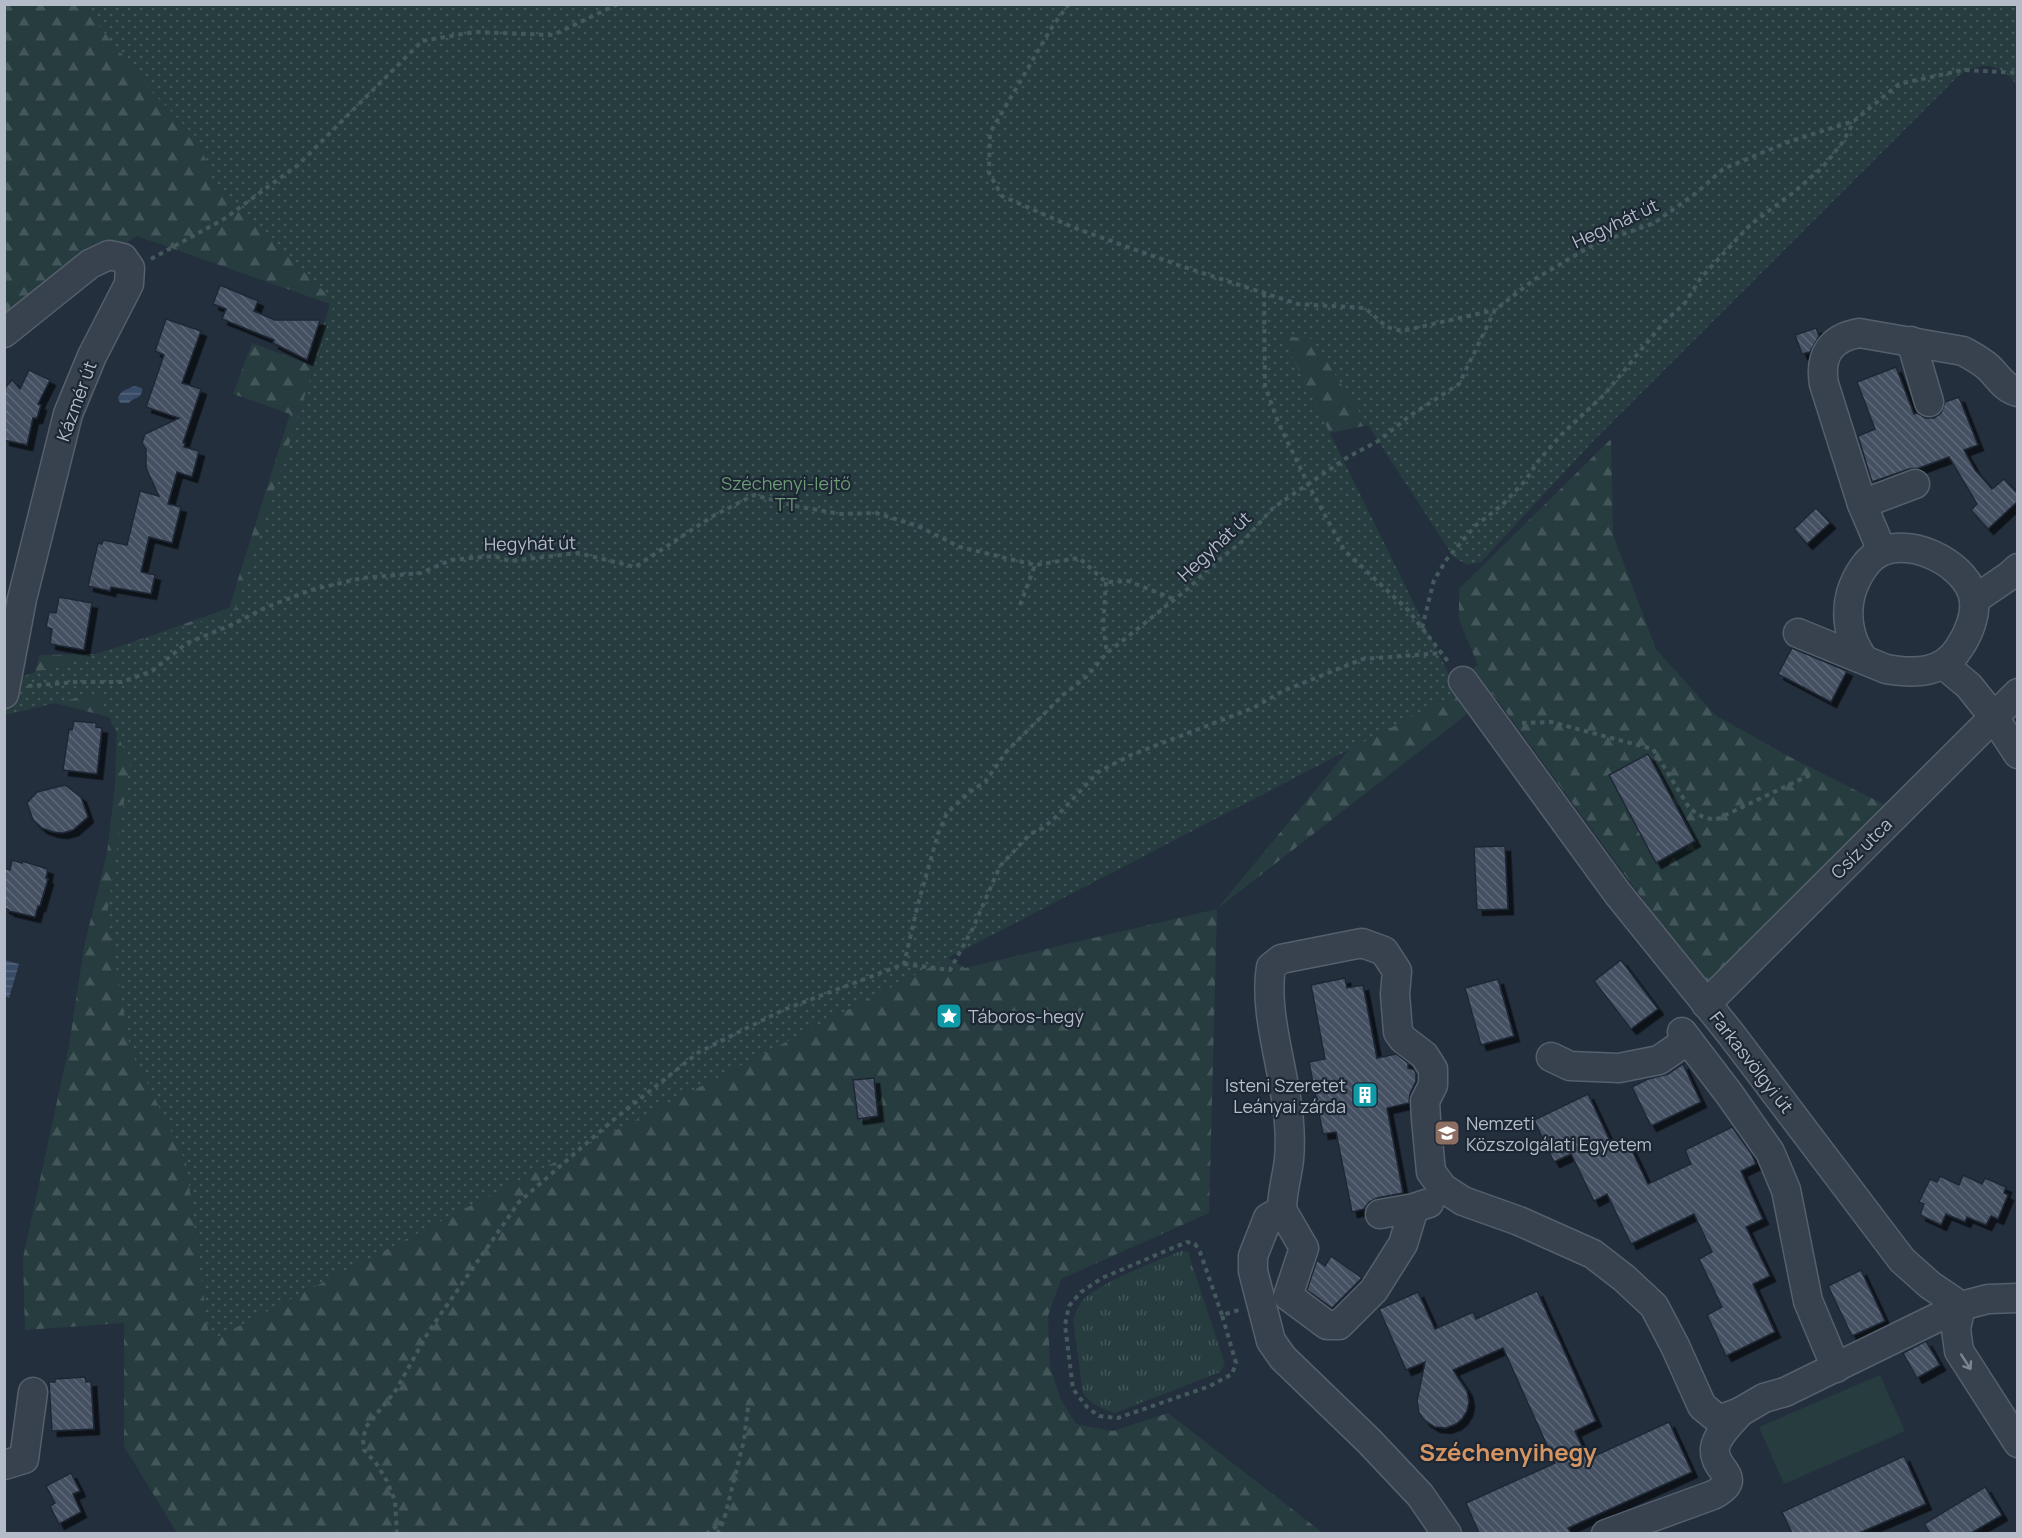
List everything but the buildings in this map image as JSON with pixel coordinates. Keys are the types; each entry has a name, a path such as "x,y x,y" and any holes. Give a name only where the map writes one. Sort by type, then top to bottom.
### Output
{"street":[{"path":"4,333 90,264 109,255 123,258"},
{"name":"Kázmér út","path":"16,690 22,599 68,414 92,356 129,284 130,268 123,258"},
{"path":"1882,551 1862,504 1824,384 1824,363 1832,345 1847,335 1859,333 1963,351 1987,367 2006,387 2018,392"},
{"path":"1911,341 1929,402"},
{"path":"1862,504 1915,484"},
{"path":"1798,633 1886,669 1922,672 1944,665 1958,650 1970,628 1974,611 1974,600 1962,576 1943,559 1924,551 1908,548 1882,551 1870,560 1860,572 1849,600 1854,646 1863,658"},
{"path":"1974,600 2018,568"},
{"path":"1944,665 1969,686 1993,716 2018,754"},
{"name":"Farkasvölgyi út","path":"1463,681 1618,894 1731,1034 1902,1260 1930,1286 1961,1306"},
{"name":"Csíz utca","path":"1706,1004 2018,693"},
{"path":"1414,1208 1403,1244 1374,1290 1339,1325 1327,1325 1288,1296 1304,1248 1282,1210 1283,1187 1289,1159 1289,1124 1286,1091 1269,996 1271,967 1281,959 1362,943 1384,951 1397,972 1395,994 1398,1032 1403,1039 1424,1054 1433,1068 1433,1085 1425,1101 1431,1172 1443,1188 1462,1201 1519,1221 1593,1254 1609,1265 1654,1306 1702,1406 1714,1416 1721,1418 1740,1412 1764,1398 1785,1392 1961,1306 1988,1299 2018,1298"},
{"path":"1551,1057 1570,1066 1618,1068 1659,1060 1691,1043 1731,1034"},
{"path":"1691,1043 1770,1152 1786,1190 1808,1302 1836,1368"},
{"path":"1380,1214 1428,1204 1443,1188"},
{"path":"1282,1210 1268,1218 1253,1256 1253,1271 1271,1341 1283,1358 1376,1448 1420,1495 1447,1533"},
{"path":"1961,1306 1956,1329 1959,1351 2018,1443"},
{"path":"4,1466 24,1459 33,1392"},
{"path":"1606,1533 1661,1524 1728,1485 1727,1474 1715,1451 1719,1438 1740,1412"}],"path":[{"path":"123,258 126,257 138,270 148,260 224,219 298,165 422,41 474,32 553,35 618,4"},
{"path":"1070,4 1052,27 990,133 988,173 1002,196 1075,228 1298,304 1365,308 1387,327 1402,331 1495,310"},
{"name":"Hegyhát út","path":"16,690 76,681 122,682 152,671 187,643 229,626 267,606 311,590 362,578 421,573 451,560 494,556 510,561 578,553 635,567 713,516 754,495 795,506 841,514 876,513 918,526 960,547 1035,566 1079,558 1106,582 1128,581 1174,599 1244,540 1273,508 1348,457 1380,440 1408,417 1459,384 1495,310 1535,279 1593,245 1654,223 1695,194 1723,170 1788,142 1854,122 1899,84 1963,70 2017,74"},
{"path":"1422,628 1434,580 1447,559 1468,534 1502,505 1525,481 1539,460 1564,432 1604,395 1664,322 1685,303 1700,279 1750,225 1823,167 1842,143 1854,122"},
{"path":"1264,293 1264,387 1308,484 1344,550 1408,610 1463,681"},
{"path":"1020,605 1035,566"},
{"path":"1106,582 1102,625 1107,653"},
{"path":"904,964 923,885 938,834 947,813 971,791 985,782 1007,751 1064,694 1086,677 1107,653 1174,599"},
{"path":"398,1533 395,1501 387,1481 376,1463 364,1450 363,1439 366,1427 396,1390 429,1331 519,1202 612,1121 699,1052 783,1010 904,964 950,970 973,928 1000,866 1030,834 1043,828 1056,817 1098,772 1131,755 1253,708 1283,691 1363,659 1442,653"},
{"path":"1494,724 1551,722 1653,749 1690,809 1703,817 1715,820 1812,774"},
{"path":"1188,1242 1195,1244 1200,1252 1222,1315 1236,1363 1232,1374 1210,1386 1118,1418 1099,1416 1087,1407 1073,1389 1065,1325 1070,1306 1081,1292 1102,1278 1188,1242"},
{"path":"1222,1315 1260,1304"},
{"path":"717,1533 724,1520 744,1440 749,1400"},
{"path":"706,1533 724,1520"}],"green space":[{"name":"Széchenyi-lejtő TT","path":"5,5 2017,5 1984,58 1361,316 1369,425 1309,437 868,911 965,968 1217,909 1209,1213 1061,1279 1048,1316 1050,1367 1060,1398 1076,1424 1113,1431 1168,1413 1323,1533 177,1533 124,1446 124,1323 25,1330 23,1258 69,1046 84,947 107,853 115,786 117,719 30,697 39,655 99,654 229,608 290,414 233,394 252,343 311,365 330,304 137,236 90,264 5,333"},
{"name":"Széchenyi-lejtő TT","path":"82,5 2017,5 2017,85 2003,72 1989,66 1974,68 1957,77 1594,440 1481,562 1467,565 1453,556 1312,339 1282,336 1458,693 216,1338 208,1329 186,1162 130,1048 107,914 130,762 98,693 5,715 4,682 235,611 335,302 215,187 198,139 153,93"},
{"path":"1611,439 1613,535 1656,649 1715,715 1788,756 1885,805 1707,987 1493,694 1217,909 1398,690 1455,681 1478,665 1459,620 1459,589"},
{"path":"1181,1251 1188,1252 1225,1364 1220,1372 1115,1413 1097,1406 1083,1393 1073,1320 1079,1306 1084,1299 1104,1285"},
{"path":"1880,1375 1905,1431 1784,1484 1759,1427"}],"water":[{"path":"134,386 142,388 141,394 129,403 120,403 118,398 121,393"},
{"path":"4,960 19,964 9,998 5,996"}],"place":[{"name":"Táboros-hegy","path":"949,1016"},
{"name":"Isteni Szeretet Leányai zárda","path":"1365,1095"},
{"name":"Nemzeti Közszolgálati Egyetem","path":"1447,1133"}],"district":[{"name":"Széchenyihegy","path":"1508,1451"}]}
